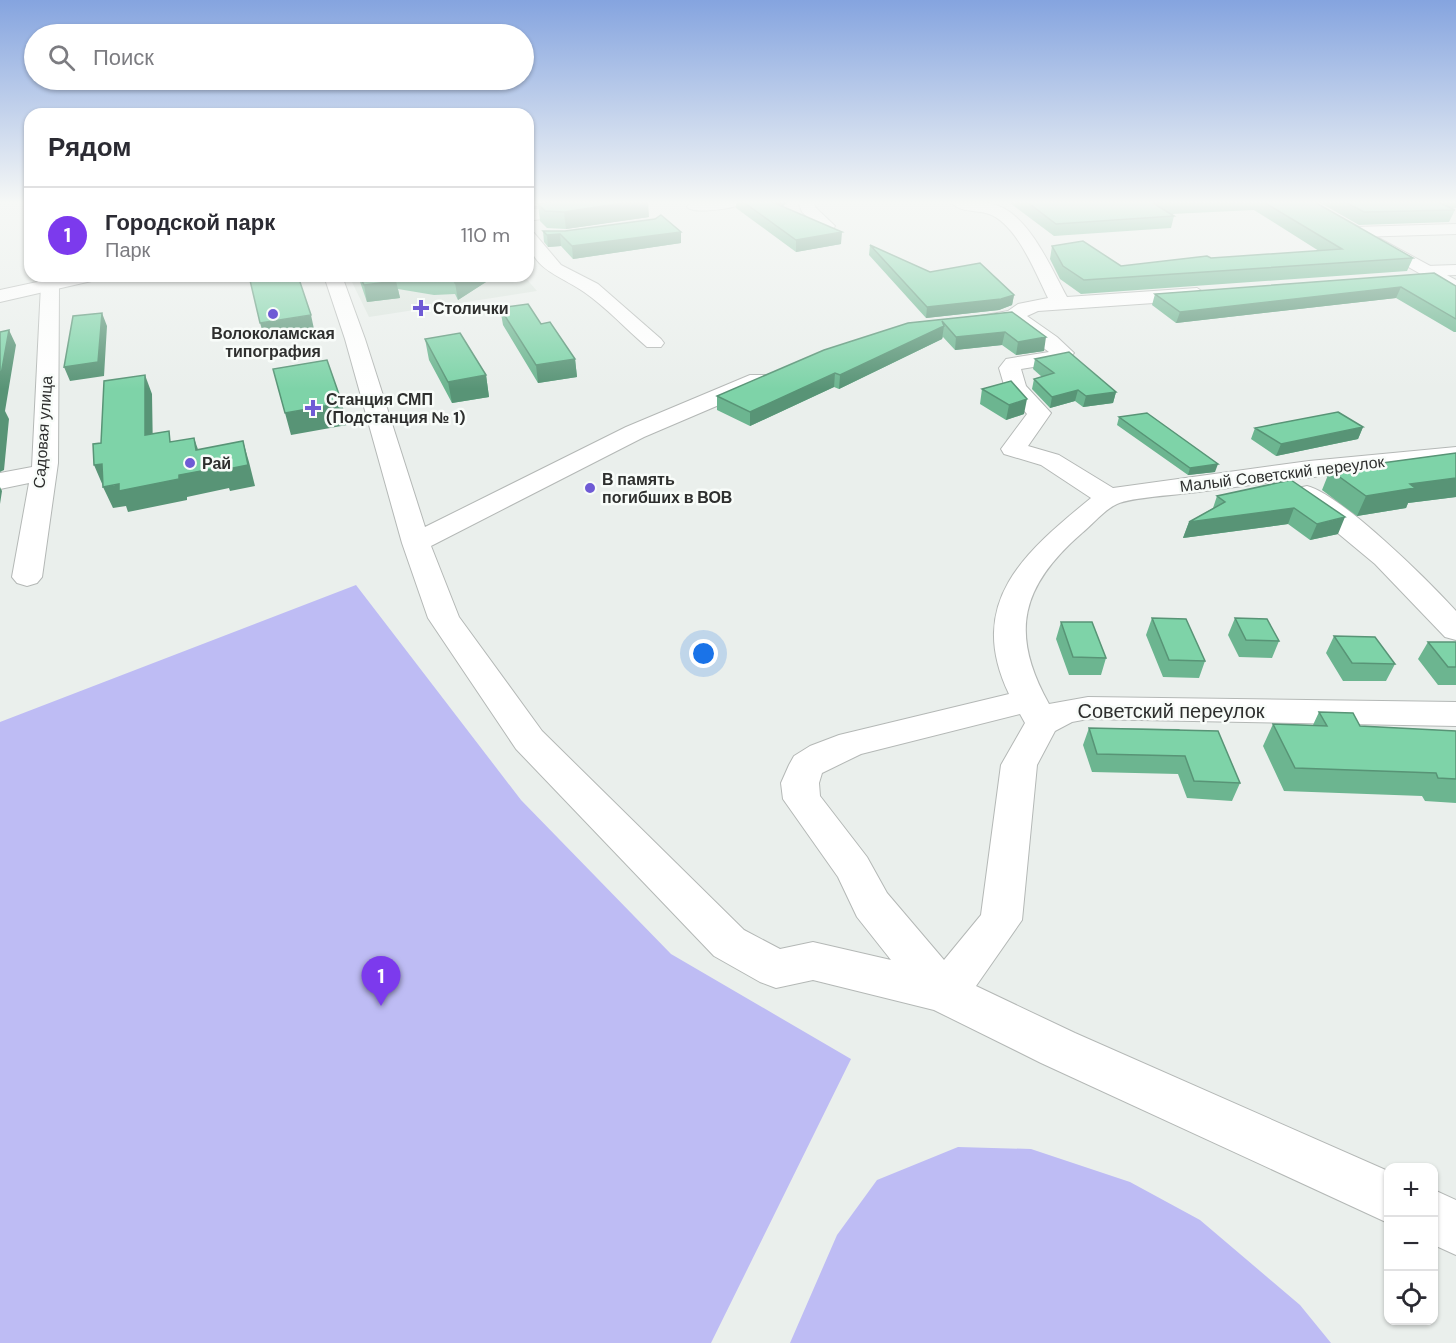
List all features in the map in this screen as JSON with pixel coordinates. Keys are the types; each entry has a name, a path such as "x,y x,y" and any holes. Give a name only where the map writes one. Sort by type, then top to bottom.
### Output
{"street":[{"path":"551,264 555,269 591,288 654,343"},
{"path":"1038,264 1060,303"},
{"path":"1412,264 1456,288"},
{"path":"1400,279 1456,270"},
{"path":"0,296 63,282"},
{"path":"335,282 355,339 416,543 444,618 529,740 729,943 776,969 813,961 943,992 1058,1048 1384,1195"},
{"name":"Садовая улица","path":"27,577 43,473 50,285"},
{"path":"951,324 1014,316 1032,307 1060,303 1215,292"},
{"path":"943,992 1001,920 1019,765 1036,711 1016,673 1007,632 1014,594 1041,555 1108,496 1050,460 1013,449 1039,413 1020,396 1010,379 1010,368 1014,364 1063,354 1050,341 1014,316"},
{"path":"416,543 635,432 775,373"},
{"name":"Малый Советский переулок","path":"1108,496 1456,454"},
{"path":"0,481 43,473"},
{"path":"1279,474 1362,534 1427,596 1456,630"},
{"name":"Советский переулок","path":"943,992 872,905 853,868 802,799 800,783 807,765 823,755 852,744 1036,711 1088,708 1456,714"},
{"path":"1438,1219 1456,1228"}],"shaded area":[{"path":"352,282 529,282 537,291 369,317"},
{"path":"356,585 521,800 671,954 851,1059 711,1343 0,1343 0,722"},
{"path":"958,1147 1031,1149 1130,1182 1200,1220 1300,1305 1331,1343 790,1343 837,1235 877,1180"}],"building":[{"path":"887,264 911,264 930,272 981,264 1014,295 1001,299 927,307"},
{"path":"1062,264 1117,264 1121,266 1141,264 1328,264 1084,280"},
{"path":"1434,273 1456,286 1456,319 1401,287 1180,312 1155,294"},
{"path":"250,282 300,282 311,315 260,323"},
{"path":"363,282 388,282 364,285"},
{"path":"528,304 541,324 550,322 575,359 536,365 500,308"},
{"path":"1012,312 1046,337 1018,342 1005,332 956,337 942,321 944,326 840,375 835,373 750,412 717,396 824,350 908,323"},
{"path":"102,313 98,362 64,367 73,316"},
{"path":"9,330 0,380 0,332"},
{"path":"460,333 486,375 448,382 425,339"},
{"path":"1069,352 1116,392 1086,396 1078,390 1052,397 1034,379 1054,373 1035,359"},
{"path":"327,360 342,403 285,413 273,369"},
{"path":"145,375 145,435 169,431 170,442 194,438 196,450 243,441 248,465 179,475 179,479 119,491 119,484 103,487 102,464 94,465 93,444 101,443 104,381"},
{"path":"1011,381 1027,399 1009,405 982,389"},
{"path":"1338,412 1363,427 1281,444 1255,428"},
{"path":"1147,413 1218,464 1190,468 1119,417"},
{"path":"1456,453 1456,478 1410,484 1415,488 1366,496 1330,470"},
{"path":"1291,480 1345,517 1317,524 1294,508 1189,522 1225,502 1217,496"},
{"path":"1152,618 1186,619 1205,661 1169,660"},
{"path":"1235,618 1267,619 1279,641 1246,640"},
{"path":"1061,622 1092,622 1106,658 1073,657"},
{"path":"1334,636 1375,637 1395,664 1352,663"},
{"path":"1428,642 1456,642 1456,667 1448,667"},
{"path":"1319,712 1353,713 1360,726 1456,731 1456,779 1438,778 1436,773 1295,768 1273,724 1327,726"},
{"path":"1089,728 1218,731 1240,783 1194,781 1185,756 1097,754"}],"place":[{"name":"Столички","path":"421,308"},
{"name":"Волоколамская типография","path":"273,314"},
{"name":"Станция СМП (Подстанция № 1)","path":"313,408"},
{"name":"Рай","path":"190,463"},
{"name":"В память погибших в ВОВ","path":"590,488"},
{"name":"Городской парк","path":"381,1006"}]}
